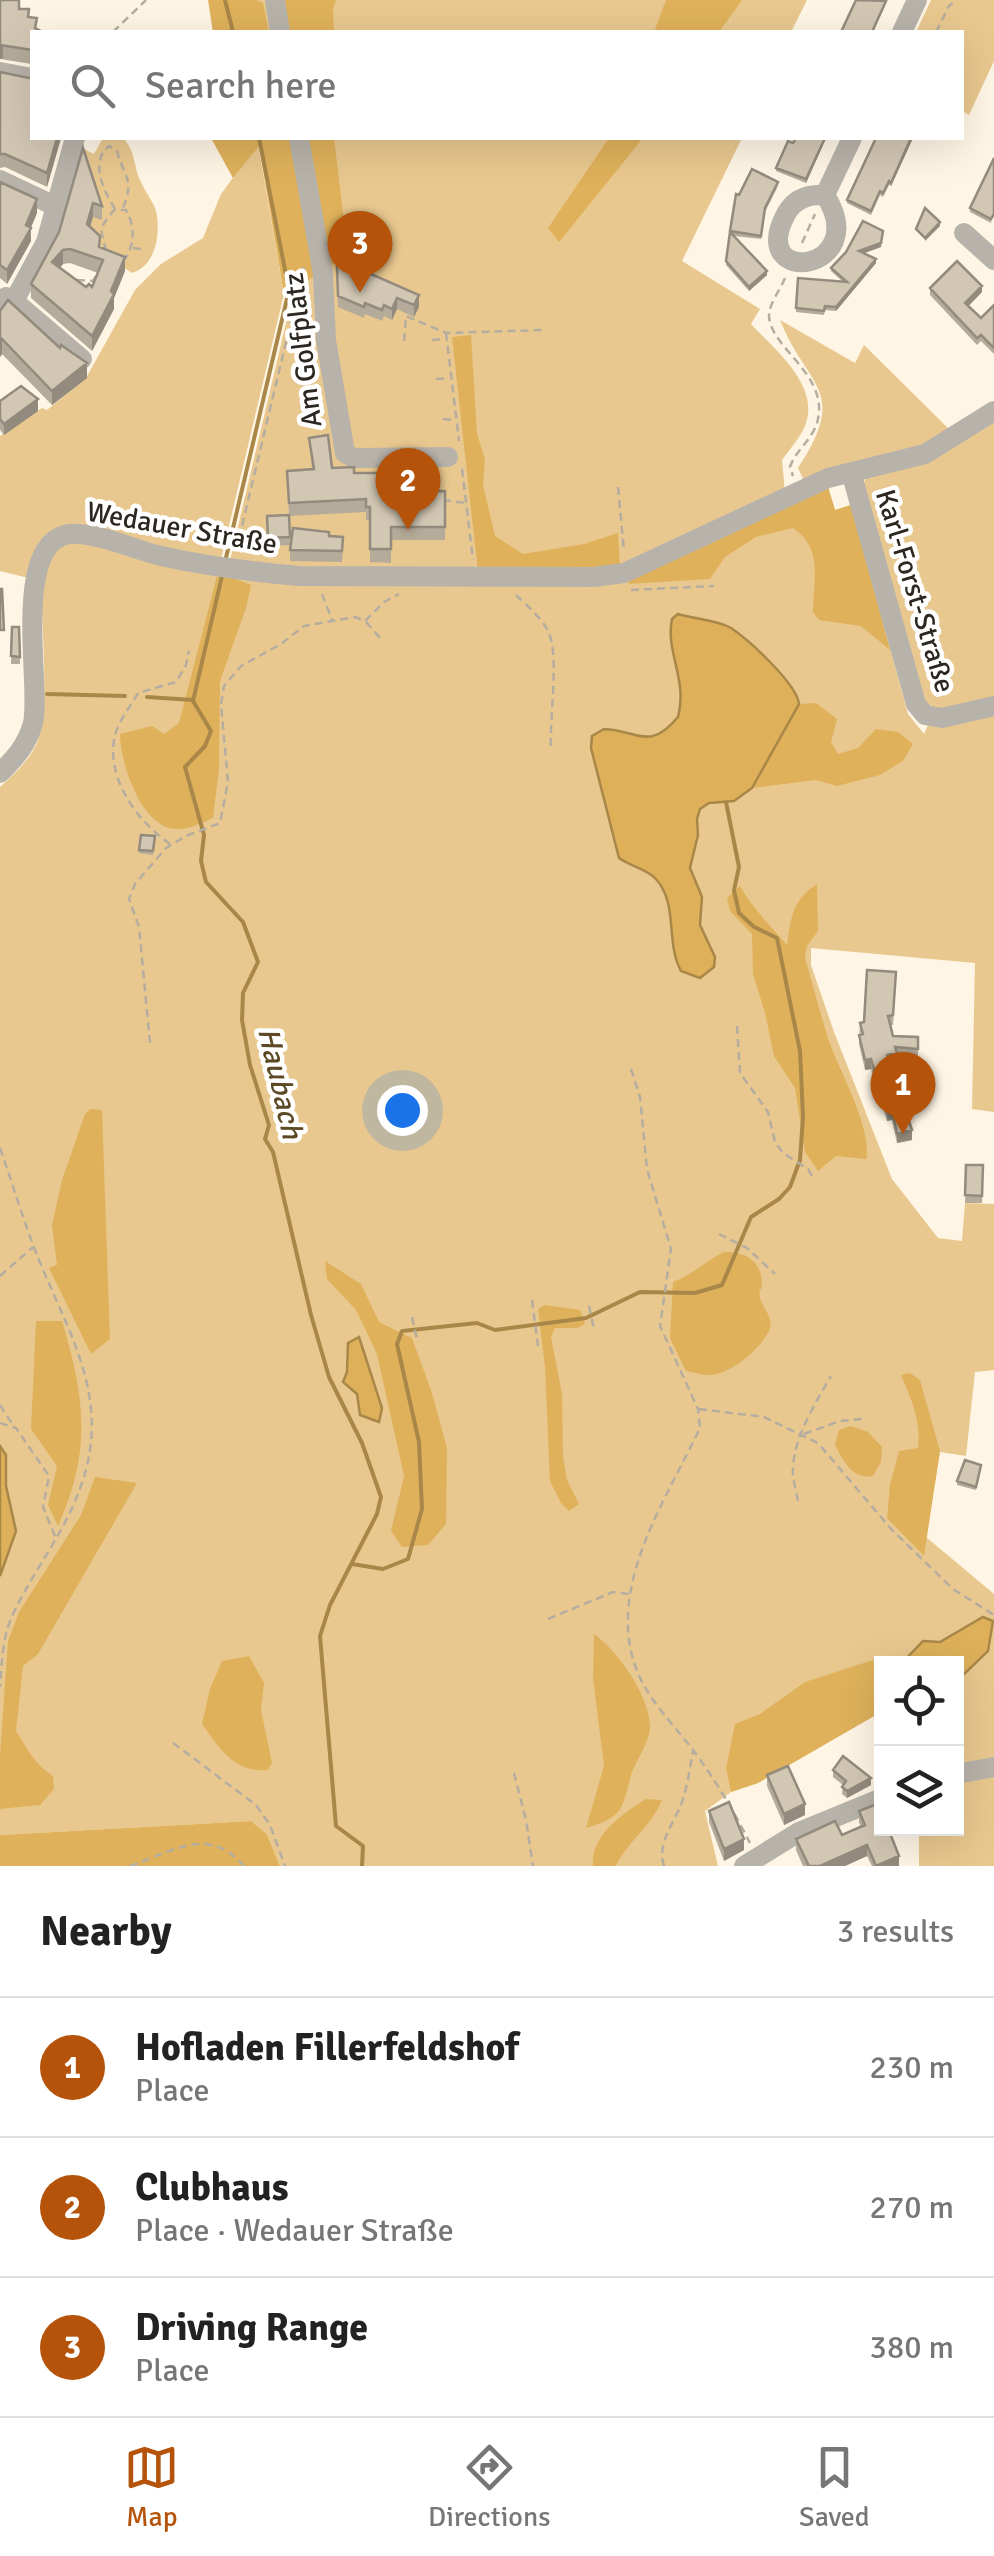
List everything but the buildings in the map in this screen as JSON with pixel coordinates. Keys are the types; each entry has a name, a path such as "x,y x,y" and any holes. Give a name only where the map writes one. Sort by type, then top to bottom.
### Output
{"street":[{"path":"275,0 280,30"},
{"path":"903,30 917,0"},
{"path":"0,72 30,78"},
{"path":"74,140 46,242 7,301 82,359"},
{"name":"Am Golfplatz","path":"299,140 323,274 326,340 345,453 354,458 448,457"},
{"path":"825,195 851,140"},
{"path":"0,180 55,206"},
{"path":"964,233 994,260"},
{"name":"Wedauer Straße","path":"0,773 25,747 34,718 33,588 44,550 61,536 78,533 225,568 315,576 594,577 622,582 800,491 850,472 925,454 994,411"},
{"name":"Karl-Forst-Straße","path":"850,472 916,704 925,715 942,718 994,706"},
{"path":"964,1773 994,1767"},
{"path":"750,1862 799,1832 874,1801"}],"path":[{"path":"116,30 146,0"},
{"path":"937,30 956,0"},
{"path":"115,210 99,163 104,149 113,147 130,184 122,210"},
{"path":"88,178 103,184"},
{"path":"115,210 128,213 132,226 131,248 127,258 119,261"},
{"path":"74,279 93,281 109,256 100,231 115,210"},
{"path":"131,248 142,249"},
{"path":"225,568 304,265"},
{"path":"81,281 87,268"},
{"path":"404,340 406,316 446,333 542,330"},
{"path":"772,327 816,386 819,417 810,439 790,467 800,491"},
{"path":"432,340 446,340"},
{"path":"436,379 450,378"},
{"path":"443,420 456,420"},
{"path":"618,487 623,522 622,582 714,586"},
{"path":"436,499 466,503"},
{"path":"315,576 333,621"},
{"path":"530,590 512,590 548,629 555,658 549,715 551,750"},
{"path":"365,621 384,602 404,592"},
{"path":"150,1043 138,927 129,900 134,884 172,844 220,823 228,782 221,704 224,686 241,666 304,626 355,617 365,621 382,640"},
{"path":"172,844 136,814 119,774 114,740 138,692 176,682 189,652"},
{"path":"736,1026 740,1074 768,1112 776,1142 791,1159 808,1168 812,1176"},
{"path":"630,1069 640,1097 648,1169 671,1248 660,1326 698,1408 700,1428 633,1576 630,1640 636,1669 658,1706 732,1808 750,1862"},
{"path":"0,1148 84,1370 94,1431 82,1483 57,1541 12,1614 3,1643 0,1687"},
{"path":"719,1234 746,1248 775,1274"},
{"path":"0,1276 34,1246"},
{"path":"532,1300 538,1346"},
{"path":"589,1306 594,1329"},
{"path":"412,1317 417,1336"},
{"path":"798,1501 792,1470 814,1404 831,1376"},
{"path":"0,1406 49,1476 43,1508 57,1541"},
{"path":"698,1408 768,1418 803,1434 833,1457 892,1530 953,1589 994,1615"},
{"path":"768,1418 772,1410"},
{"path":"803,1434 840,1421 863,1419"},
{"path":"0,1423 16,1428"},
{"path":"548,1619 614,1592 630,1595"},
{"path":"173,1743 256,1805 270,1826 285,1866"},
{"path":"664,1866 663,1842 683,1801 693,1750"},
{"path":"514,1773 533,1866"},
{"path":"130,1866 190,1845 212,1842 231,1852 244,1866"}],"shaded area":[{"path":"208,0 263,3 269,30 213,30"},
{"path":"241,0 807,0 792,30 248,30"},
{"path":"283,0 336,0 334,30 289,30"},
{"path":"666,0 742,0 720,30 655,30"},
{"path":"931,0 994,0 994,61 969,115 964,112 964,30 917,30"},
{"path":"102,140 125,140 156,211 155,248 147,263 132,273 86,242 93,217 101,219 76,145 94,154"},
{"path":"212,140 289,140 317,275 284,294 259,146 233,178"},
{"path":"268,140 741,140 682,261 760,309 751,324 783,357 801,383 808,411 803,430 782,460 785,492 828,487 835,510 851,505 908,714 924,734 935,709 922,699 863,485 867,475 994,417 994,1112 972,1109 975,963 811,948 811,965 892,1179 938,1238 962,1241 965,1203 994,1204 994,1370 975,1372 966,1456 940,1452 926,1537 994,1594 994,1760 964,1765 964,1656 874,1656 874,1716 758,1783 731,1792 705,1811 718,1866 280,1866 267,1834 251,1821 0,1835 0,787 25,763 36,745 44,690 41,581 0,571 0,436 42,408 47,410 86,378 135,290 161,264 203,238 221,194 258,144 284,294 218,572 227,573 294,289"},
{"path":"307,140 334,140 346,238 330,269"},
{"path":"608,140 641,140 559,242 548,228"},
{"path":"780,320 855,363 864,345 952,432 927,448 805,483 798,468 821,421 822,404 819,390"},
{"path":"471,335 477,434 485,459 483,485 495,536 523,554 584,544 618,533 620,568 478,572 452,337"},
{"path":"828,487 835,510 851,505 890,650 861,626 819,620 813,612 813,555 803,536 793,528 756,537 725,557 710,579 629,584 627,579"},
{"path":"218,572 251,585 220,681 219,769 213,818 175,829 152,817 143,805 128,776 120,734 152,726 164,734 179,723"},
{"path":"678,614 731,628 781,674 799,704 752,788 734,801 709,803 700,809 690,868 702,897 700,925 715,957 714,967 700,978 681,971 676,960 670,911 662,888 651,875 619,858 591,748 592,736 604,729 651,736 668,728 678,717 680,691 671,631 672,619"},
{"path":"816,703 837,719 831,742 838,754 858,748 876,729 898,732 913,744 903,761 880,775 837,786 816,780 752,788 799,704"},
{"path":"817,884 818,931 807,946 805,958 829,1041 860,1117 867,1147 866,1159 836,1156 818,1171 805,1152 795,1088 774,1056 753,974 752,934 730,911 727,898 740,886 787,945 798,903"},
{"path":"91,1109 102,1110 110,1339 91,1354 49,1268 57,1265 52,1225 62,1180 85,1114"},
{"path":"724,1252 745,1255 755,1263 761,1274 760,1298 770,1328 756,1349 724,1371 709,1375 686,1371 670,1338 673,1282"},
{"path":"325,1261 361,1284 379,1322 412,1338 432,1393 447,1448 446,1524 428,1545 402,1547 391,1531 404,1476 377,1354 356,1310 327,1279"},
{"path":"545,1305 580,1310 585,1324 555,1328 551,1337 562,1394 563,1457 567,1480 579,1504 569,1511 550,1481 538,1309"},
{"path":"36,1321 62,1321 80,1400 76,1473 58,1526 48,1505 57,1466 31,1429"},
{"path":"359,1337 382,1408 379,1422 360,1415 357,1394 343,1382 348,1343"},
{"path":"910,1373 920,1380 940,1451 924,1556 887,1518 899,1451 918,1448 917,1419 901,1375"},
{"path":"851,1426 868,1432 882,1447 881,1462 873,1476 854,1472 835,1445 839,1430"},
{"path":"0,1446 6,1455 6,1486 16,1531 0,1576"},
{"path":"95,1477 137,1483 38,1654 23,1666 16,1731 36,1761 53,1776 54,1789 40,1805 0,1809 8,1641 19,1612 81,1515"},
{"path":"983,1617 993,1621 988,1651 964,1674 964,1656 909,1656 923,1641 940,1642"},
{"path":"594,1634 630,1674 644,1700 650,1725 619,1810 608,1820 586,1828 604,1766 593,1678"},
{"path":"249,1656 264,1683 261,1710 272,1763 268,1770 237,1763 202,1724 222,1661"},
{"path":"873,1660 874,1716 758,1783 731,1792 726,1768 735,1724 760,1714 805,1682"},
{"path":"994,1777 994,1866 919,1866 919,1836 964,1836 964,1782"},
{"path":"646,1799 662,1800 616,1866 593,1866 593,1855 602,1835 618,1818"},
{"path":"251,1821 267,1834 280,1866 0,1866 0,1835"}],"waterway":[{"name":"Haubach","path":"225,0 232,30"},
{"name":"Haubach","path":"225,562 289,290 259,140"},
{"name":"Haubach","path":"222,576 193,701 211,731 205,746 185,767 204,835 201,861 206,882 243,922 258,962 243,993 242,1020 250,1065 269,1125 265,1139 273,1152 329,1377 362,1443 381,1497 377,1514 330,1605 320,1636 336,1826 363,1846 362,1866"},
{"path":"47,694 125,696"},
{"path":"147,697 193,700"},
{"path":"352,1564 383,1569 408,1559 422,1509 419,1442 397,1344 402,1331 477,1323 495,1330 586,1318 640,1292 695,1293 722,1285 751,1217 790,1187 800,1160 800,1051 777,938 754,927 739,913 734,890 739,867 726,802"}],"place":[{"name":"Driving Range","path":"360,293"},
{"name":"Clubhaus","path":"408,530"},
{"name":"Hofladen Fillerfeldshof","path":"903,1134"}]}
